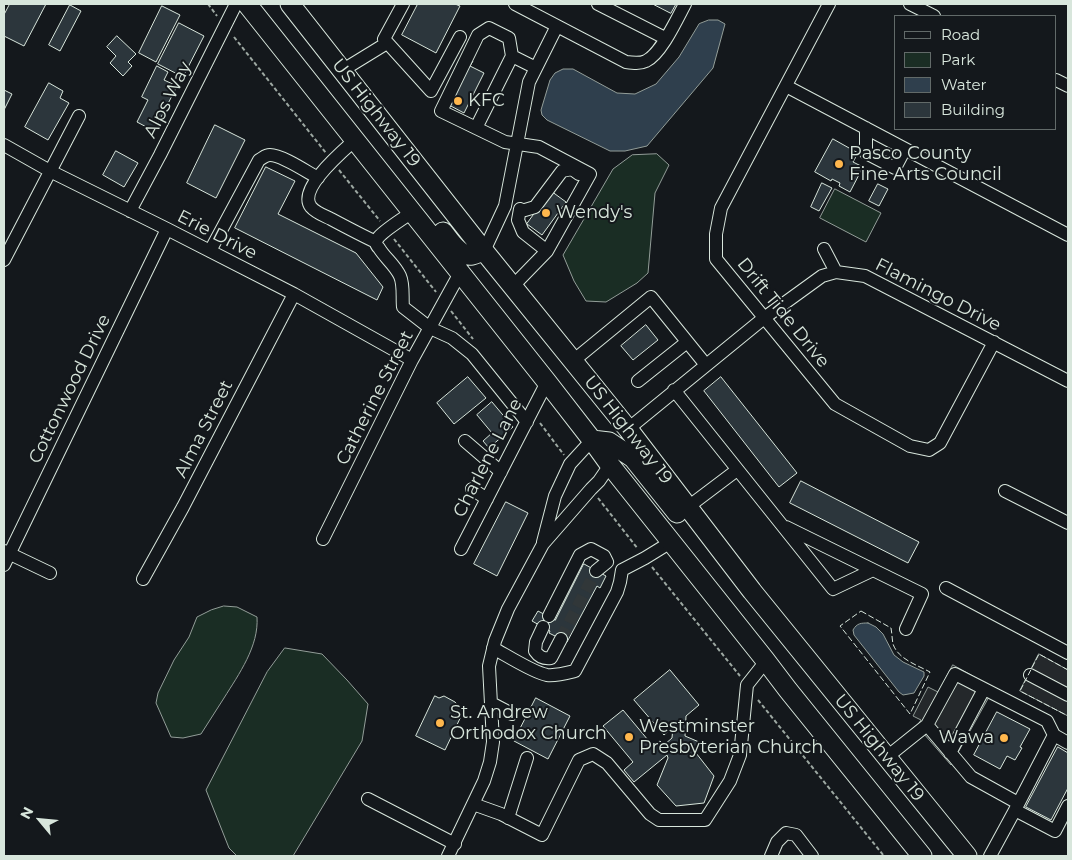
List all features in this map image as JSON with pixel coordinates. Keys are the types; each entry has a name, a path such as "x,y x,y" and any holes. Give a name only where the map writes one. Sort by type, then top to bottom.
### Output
{"highway":[{"name":"US Highway 19","path":"247,4 788,690 922,856"},
{"name":"US Highway 19","path":"290,4 484,251 628,429 752,591 966,856"},
{"path":"322,98 366,135 459,250 468,255 484,251"},
{"path":"592,440 609,442 633,458 697,539 752,591"}],"street":[{"name":"Alps Way","path":"130,211 236,4"},
{"path":"403,4 384,39 431,91 460,37"},
{"path":"515,4 626,62 636,64 652,58 658,51 686,4"},
{"path":"598,4 665,38"},
{"name":"Drift Tide Drive","path":"829,4 721,208 716,234 716,259 835,404 910,446 929,450 940,443 994,342"},
{"path":"910,4 932,15"},
{"path":"484,251 504,206 529,82 558,26"},
{"path":"476,128 512,56 509,38 489,28 478,35 441,111 476,128 505,142 540,147 590,174 547,250 512,286"},
{"path":"342,70 387,43"},
{"path":"512,56 536,68"},
{"path":"786,86 1068,235"},
{"path":"4,260 79,116"},
{"path":"866,128 866,153 895,168 905,149"},
{"path":"355,140 332,161 313,184 309,203 312,208 376,242 377,246 400,275 403,307 430,328 452,338 472,354 529,417"},
{"name":"Erie Drive","path":"4,144 50,171 294,294 412,360"},
{"path":"210,251 259,160 271,155 281,158 318,178"},
{"path":"547,250 523,232 518,220 523,209 564,160"},
{"path":"504,206 523,209 535,207 562,171 572,169 581,176 582,188"},
{"path":"376,242 387,230 412,212"},
{"name":"Cottonwood Drive","path":"6,557 167,229"},
{"path":"628,429 764,318 822,276 836,272 824,249"},
{"name":"Flamingo Drive","path":"836,272 864,276 1068,381"},
{"name":"Catherine Street","path":"322,539 412,360 460,273"},
{"name":"Alma Street","path":"143,579 188,499 294,294"},
{"path":"573,361 651,297 706,365"},
{"path":"638,381 688,342"},
{"name":"Charlene Lane","path":"460,550 547,382"},
{"path":"674,390 833,589 873,570"},
{"path":"448,856 484,781 490,762 493,742 489,666 493,648 508,609 542,544 555,496 570,464 592,440"},
{"path":"465,441 500,472"},
{"path":"542,544 599,481 610,465"},
{"path":"688,507 737,470"},
{"path":"472,489 486,499"},
{"path":"1006,491 1068,523"},
{"path":"782,525 922,594 906,629"},
{"path":"622,570 671,542"},
{"path":"575,671 551,658 545,659 538,656 535,651 536,642 580,556 591,549 604,556 607,562 622,570"},
{"path":"6,557 50,573"},
{"path":"596,571 607,562"},
{"path":"493,648 547,675 575,671 617,592 622,570"},
{"path":"946,588 1068,653"},
{"path":"551,658 561,639"},
{"path":"473,804 508,818 542,835 579,760 593,754 607,763 650,814 659,820 705,820 730,781 740,755 747,685 766,661"},
{"path":"887,757 927,725 955,674 1047,722 1054,735 1068,743"},
{"path":"1030,675 1068,696"},
{"path":"950,752 984,689"},
{"path":"490,703 512,714"},
{"path":"927,725 971,777 1055,831 1068,806"},
{"path":"990,856 1054,735"},
{"path":"508,818 528,758"},
{"path":"368,799 455,844"},
{"path":"771,856 778,842 786,833 796,835 812,856"}],"path":[{"path":"208,4 473,339"},
{"path":"529,417 570,464"},
{"path":"590,490 884,856"}],"green space":[{"path":"657,154 669,165 655,193 648,273 637,283 606,302 586,301 574,281 563,255 613,169 632,155"},
{"path":"835,189 881,213 866,242 820,218"},
{"path":"224,606 237,607 257,617 255,639 247,659 201,734 183,738 171,737 156,703 158,693 174,660 189,637 197,617"},
{"path":"285,648 322,654 368,704 362,741 293,856 237,856 229,848 206,790 267,672"}],"shaded area":[{"path":"1039,654 1068,670 1068,716 1020,691"},
{"path":"953,665 994,688 951,765 917,726 921,720 913,716 928,687 938,692"}],"water":[{"path":"709,20 718,20 725,24 713,68 647,146 625,151 610,151 547,120 542,115 541,110 550,80 555,73 563,69 573,69 617,93 635,94 656,84 679,57 699,24"},
{"path":"861,623 868,623 876,627 883,634 894,655 903,662 924,672 924,676 914,693 903,695 899,692 854,635 853,630 856,626"}],"building":[{"path":"10,4 46,4 24,46 4,36 4,15"},
{"path":"418,4 455,4 460,6 436,53 402,35"},
{"path":"653,4 676,4 671,13"},
{"path":"70,5 81,11 60,51 49,45"},
{"path":"162,6 180,15 156,62 139,53"},
{"path":"179,23 204,36 183,77 158,64"},
{"path":"117,36 136,54 128,62 132,66 123,76 110,63 116,56 107,47"},
{"path":"470,59 473,61 470,66 484,73 464,113 447,104"},
{"path":"157,66 168,72 164,80 177,86 154,131 137,122 148,100 142,97"},
{"path":"49,83 63,91 60,98 69,103 48,140 25,127"},
{"path":"4,90 12,94 4,110"},
{"path":"215,125 245,140 216,198 187,183"},
{"name":"Pasco County Fine Arts Council","path":"833,139 858,153 853,162 863,167 850,192 839,186 840,183 832,179 831,181 815,172"},
{"path":"116,151 138,163 124,187 103,175"},
{"path":"266,167 295,181 278,214 356,253 383,287 377,300 235,228"},
{"path":"822,183 832,188 819,211 811,207"},
{"path":"878,184 888,189 879,206 869,201"},
{"name":"Wendy's","path":"551,191 566,202 542,235 527,224"},
{"path":"646,325 658,340 633,360 621,346"},
{"path":"468,377 486,398 454,424 437,403"},
{"path":"721,377 797,473 779,487 704,391"},
{"path":"492,402 513,427 489,448 483,441 492,433 477,415"},
{"path":"801,481 919,542 908,563 790,503"},
{"path":"506,502 528,513 497,576 474,564"},
{"path":"584,564 606,576 600,588 597,586 567,642 549,633 550,631 532,621 538,611 555,620"},
{"name":"Westminster Presbyterian Church","path":"670,670 699,705 686,716 685,736 699,742 696,753 714,776 704,803 676,806 657,785 668,758 667,755 634,782 624,770 633,762 603,726 623,710 653,746 660,741 664,745 672,738 673,727 664,735 634,700"},
{"name":"St. Andrew Orthodox Church","path":"435,696 439,698 444,696 464,710 445,750 416,736"},
{"path":"536,698 570,716 548,759 514,741"},
{"name":"Wawa","path":"997,712 1030,729 1015,760 1007,756 1000,769 974,755"},
{"path":"1058,747 1068,753 1068,788 1051,820 1026,807"}],"tunnel":[{"path":"561,639 596,571"}],"fence":[{"path":"861,611 891,628 893,644 903,658 930,672 910,714 840,626 861,611"},
{"path":"1068,670 1039,654 1020,691 1068,716"}],"place":[{"name":"KFC","path":"458,101"},
{"name":"Pasco County Fine Arts Council","path":"839,164"},
{"name":"Wendy's","path":"546,213"},
{"name":"St. Andrew Orthodox Church","path":"440,723"},
{"name":"Westminster Presbyterian Church","path":"629,737"},
{"name":"Wawa","path":"1004,738"}]}
